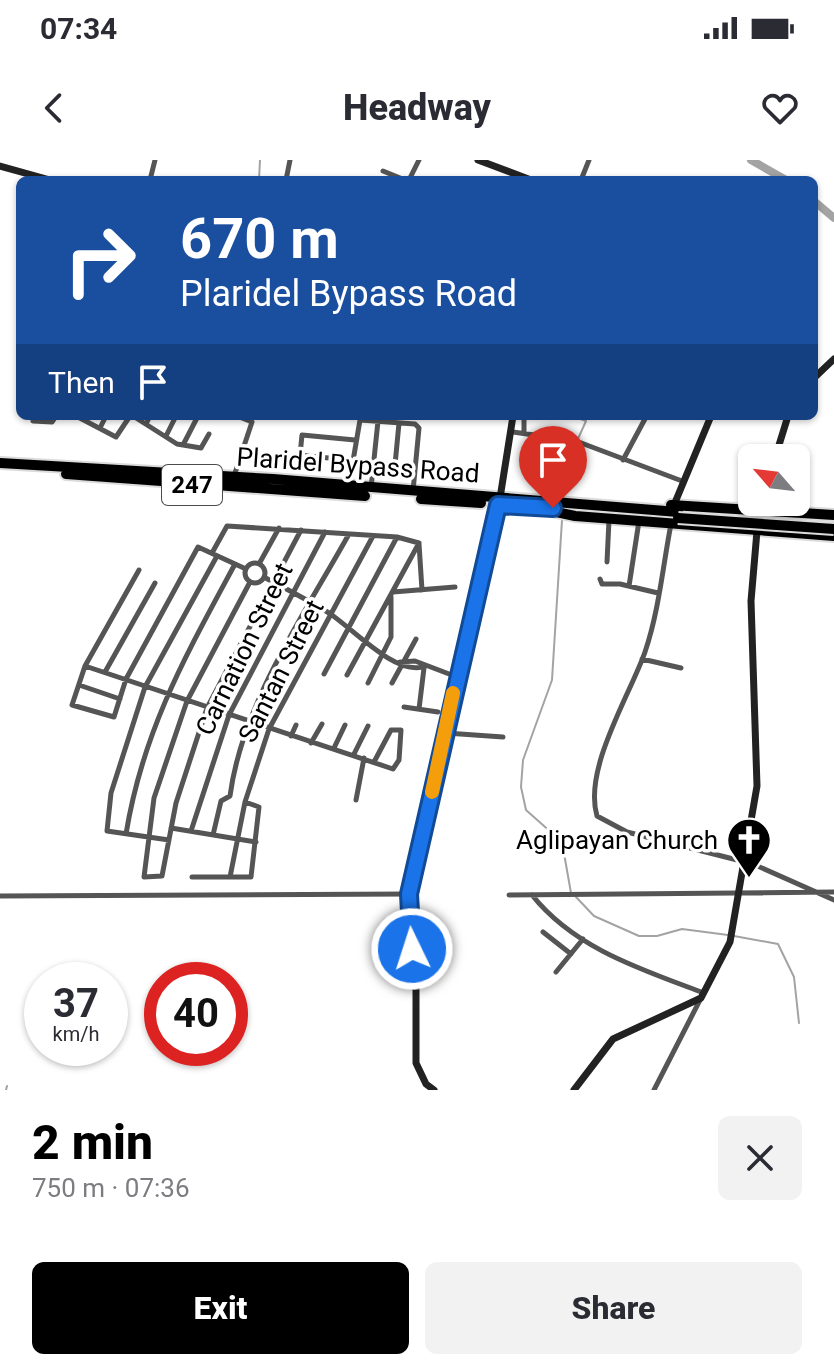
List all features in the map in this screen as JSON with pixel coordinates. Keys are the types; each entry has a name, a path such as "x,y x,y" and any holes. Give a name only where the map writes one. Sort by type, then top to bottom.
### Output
{"highway":[{"name":"Plaridel Bypass Road","path":"0,463 233,483 413,492 499,501"},
{"name":"Plaridel Bypass Road","path":"0,469 525,503"},
{"path":"525,503 834,526"},
{"name":"247","path":"525,503 609,519 639,521 738,508"},
{"path":"810,512 834,515"},
{"name":"247","path":"675,514 757,531"},
{"path":"757,531 834,536"}],"street":[{"path":"478,160 522,176"},
{"path":"0,166 36,176"},
{"path":"383,171 396,176"},
{"path":"818,374 834,359"},
{"path":"85,420 118,436 128,420"},
{"path":"100,428 104,420"},
{"path":"138,420 183,445 201,448 209,434"},
{"path":"146,424 148,420"},
{"path":"166,436 174,420"},
{"path":"183,445 196,420"},
{"path":"233,483 253,420"},
{"path":"434,1090 421,1077 416,1063 416,979 409,894 499,501 513,420"},
{"path":"524,420 524,433"},
{"path":"623,460 644,420"},
{"path":"709,420 682,481 642,659 610,730 597,786 597,816 627,832 745,862 834,900"},
{"path":"779,444 787,420"},
{"path":"353,461 358,421 418,426 413,492"},
{"path":"371,489 378,421"},
{"path":"395,465 399,423"},
{"path":"513,432 576,441 682,481"},
{"path":"355,440 302,435 300,455 415,467"},
{"path":"607,562 609,519"},
{"path":"629,586 639,521"},
{"path":"169,840 106,829 111,793 145,687 227,526 397,537 419,543"},
{"path":"259,564 279,528"},
{"path":"139,570 85,666 72,705 114,717 126,679 198,547 246,569 250,582 187,701 154,798 144,877 162,876 171,828 207,708 301,530"},
{"path":"654,1090 730,942 740,893 757,786 751,601 757,531"},
{"name":"Carnation Street","path":"191,831 229,715 325,532"},
{"path":"213,835 221,801 230,796 235,760 248,721 349,534"},
{"name":"Santan Street","path":"230,877 235,838 269,729 373,536"},
{"path":"324,674 397,537"},
{"path":"419,543 422,590"},
{"path":"347,675 419,543"},
{"path":"126,834 133,792 166,694 235,564"},
{"path":"246,569 250,564 259,564"},
{"path":"259,564 264,577 331,614 383,653 413,669 423,667 457,677"},
{"path":"250,582 257,583 264,577"},
{"path":"600,579 602,584 658,593"},
{"path":"105,672 155,583"},
{"path":"391,594 455,587"},
{"path":"368,683 391,637 391,594"},
{"path":"392,683 416,639"},
{"path":"642,659 681,668"},
{"path":"85,666 393,769 396,767 401,730 393,728 374,762"},
{"path":"419,709 423,667"},
{"path":"79,685 120,699"},
{"path":"404,707 438,712"},
{"path":"311,743 322,724"},
{"path":"291,736 296,725"},
{"path":"334,748 345,725"},
{"path":"354,754 368,726"},
{"path":"446,733 503,737"},
{"path":"356,800 364,758"},
{"path":"192,877 251,877 259,807 245,802"},
{"path":"171,828 256,842"},
{"path":"509,895 834,892"},
{"path":"0,896 409,894"},
{"path":"531,894 544,910 613,959 703,996"},
{"path":"543,932 571,954"},
{"path":"556,972 583,939"},
{"path":"574,1090 613,1039 703,996"}],"waterway":[{"path":"259,176 260,160"},
{"path":"751,160 779,176"},
{"path":"818,204 834,218"},
{"path":"564,495 564,470 586,421 583,420"},
{"path":"562,520 552,680 523,760 521,787 526,810 562,842 571,893"},
{"path":"576,897 594,916 639,936 657,936 682,929 728,935"},
{"path":"734,936 778,944 794,977 799,1023"},
{"path":"6,1090 7,1086"}],"slow traffic":[{"path":"432,792 453,693"}],"place":[{"name":"Aglipayan Church","path":"749,879"}],"route":[{"path":"412,949 409,894 498,505 553,508"}]}
